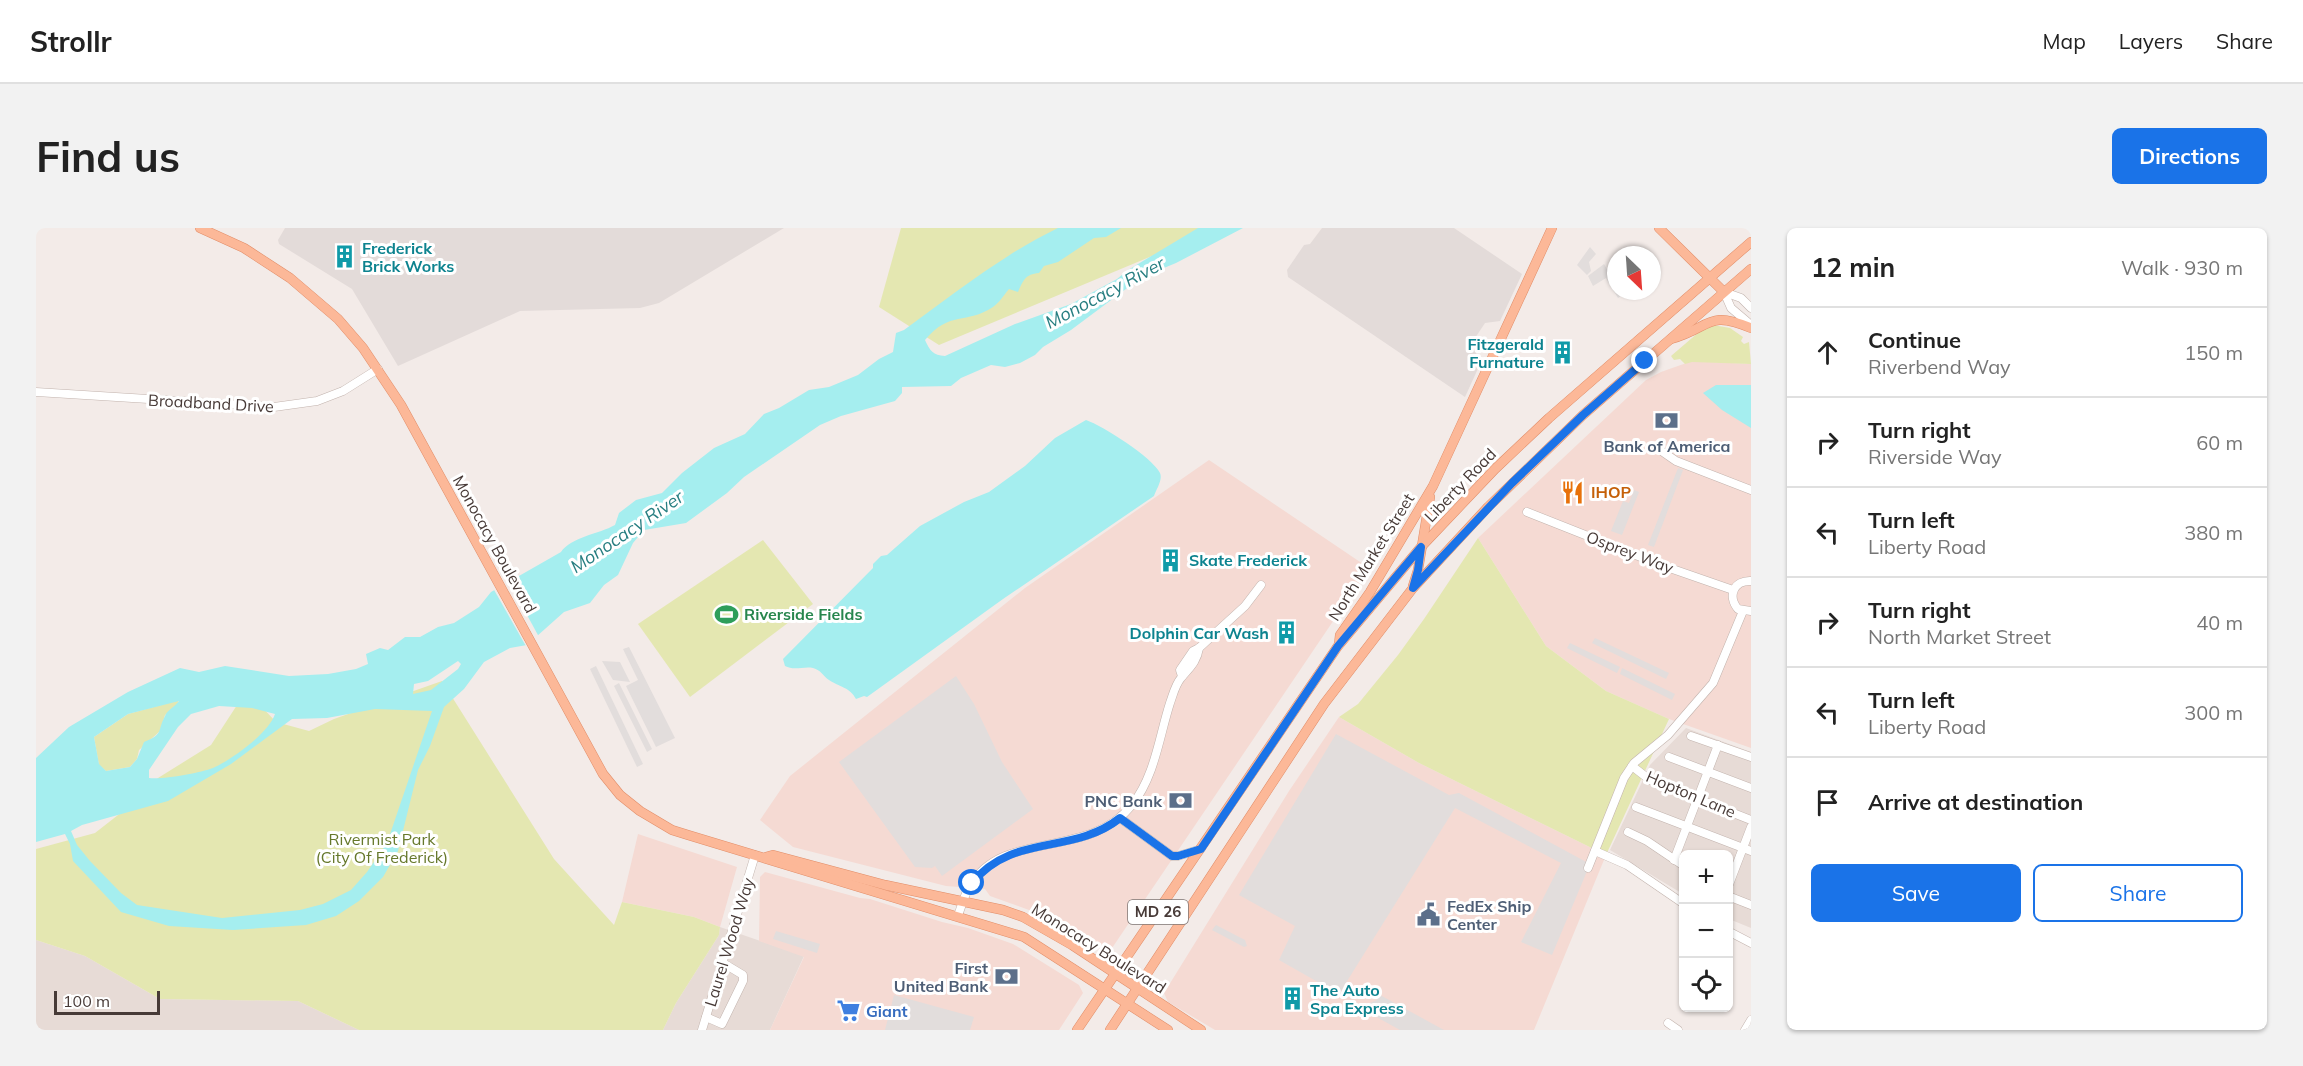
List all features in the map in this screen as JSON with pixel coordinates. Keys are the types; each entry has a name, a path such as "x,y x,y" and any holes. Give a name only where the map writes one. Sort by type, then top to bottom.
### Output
{"main road":[{"name":"Monocacy Boulevard","path":"200,228 252,253 305,289 338,319 378,369 401,405 474,536 603,774 620,795 640,812 672,830 754,855 766,857 773,855 885,885 1003,910 1034,922 1201,1030"},
{"name":"North Market Street","path":"1338,646 1340,635 1370,592 1433,486 1552,228"},
{"path":"1659,228 1724,292"},
{"name":"Liberty Road","path":"1077,1030 1338,646 1421,547 1487,477 1534,432 1751,242"},
{"name":"MD 26","path":"1110,1030 1324,704 1413,588 1512,483 1583,415 1751,269"},
{"path":"1669,339 1690,333 1716,319 1728,319 1751,327"},
{"name":"North Market Street","path":"1413,588 1433,486"},
{"name":"Monocacy Boulevard","path":"766,857 773,862 958,915 1024,937 1168,1030"}],"street":[{"path":"1724,292 1740,298 1751,308"},
{"path":"1724,292 1731,308 1751,327"},
{"name":"Broadband Drive","path":"36,392 283,406 317,401 343,391 378,369"},
{"path":"1663,452 1676,462 1751,490"},
{"name":"Osprey Way","path":"1527,512 1661,565 1734,590"},
{"path":"1588,868 1624,778 1632,766 1668,735 1713,683 1747,611 1735,605 1732,595 1741,582 1751,581"},
{"path":"958,915 969,886 978,875 1004,856 1027,848 1088,836 1120,818 1143,790 1175,687 1198,657 1199,648 1245,606 1261,585"},
{"path":"1691,736 1751,757"},
{"path":"1674,860 1718,745"},
{"path":"1669,757 1751,788"},
{"name":"Hopton Lane","path":"1632,766 1650,780 1751,820"},
{"path":"1636,807 1747,849"},
{"path":"1120,818 1172,856 1201,849"},
{"path":"1733,877 1747,849 1751,827"},
{"path":"1628,832 1647,841 1679,863"},
{"path":"1595,851 1627,865 1679,901"},
{"name":"Laurel Wood Way","path":"702,1030 754,855"},
{"path":"1733,899 1751,905"},
{"path":"1733,934 1751,943"},
{"path":"706,1017 722,1024 743,981 743,975 723,963"},
{"path":"1745,1030 1751,1020"},
{"path":"1668,1023 1678,1030"}],"shaded area":[{"path":"285,228 784,228 659,303 640,308 520,311 398,366 352,289 279,244 278,240"},
{"path":"1322,228 1454,228 1522,274 1500,321 1485,323 1471,344 1481,362 1465,397 1288,277 1287,270 1304,245 1310,244"},
{"path":"1590,247 1596,254 1589,262 1591,271 1587,275 1577,265"},
{"path":"1604,264 1607,269 1607,280 1606,278 1593,286 1588,276"},
{"path":"1692,361 1751,364 1751,748 1669,719 1606,691 1546,646 1478,538 1646,380"},
{"path":"1209,460 1369,568 1108,954 1040,914 990,896 985,889 946,886 793,847 760,820 790,776 1025,588"},
{"path":"1678,468 1683,470 1654,547 1648,545"},
{"path":"1634,490 1639,492 1622,535 1611,531 1623,501 1629,503"},
{"path":"1595,638 1669,673 1666,679 1592,643"},
{"path":"1570,643 1620,667 1617,673 1567,648"},
{"path":"629,647 675,738 656,747 626,686 638,680 623,649"},
{"path":"602,661 620,662 630,682 613,680"},
{"path":"596,666 643,764 637,767 590,669"},
{"path":"1622,668 1675,694 1672,700 1620,674"},
{"path":"956,676 974,704 1002,762 1033,809 942,876 935,866 932,868 915,867 839,762"},
{"path":"619,683 652,749 647,752 614,686"},
{"path":"1339,717 1419,763 1606,855 1534,1030 1215,1030 1168,1002 1164,993 1289,791"},
{"path":"1686,728 1751,752 1751,928 1733,921 1733,850 1679,850 1679,892 1610,850 1650,765"},
{"path":"1336,734 1449,795 1459,793 1590,864 1552,955 1521,942 1561,863 1455,808 1339,994 1279,960 1295,926 1239,895"},
{"path":"638,834 737,867 720,927 694,917 622,902"},
{"path":"765,872 870,899 1013,944 1079,985 1083,993 1059,1030 770,1030 804,957 759,941 760,877"},
{"path":"1216,925 1245,940 1247,946 1244,947 1212,930"},
{"path":"720,927 804,956 770,1030 663,1030 676,1003 719,935"},
{"path":"776,931 820,944 817,953 773,939"},
{"path":"36,940 85,956 160,999 298,1001 359,1030 36,1030"},
{"path":"894,995 974,1017 970,1030 885,1030"},
{"path":"1380,995 1444,1030 1400,1030 1362,1009 1365,1005 1377,1000"}],"green space":[{"path":"901,228 1219,228 939,345 879,307"},
{"path":"1713,325 1730,328 1743,337 1741,341 1744,344 1749,342 1751,364 1692,362 1685,364 1680,359 1674,360 1671,356 1699,332"},
{"path":"1478,538 1546,646 1606,691 1669,719 1606,855 1419,763 1339,717 1358,704 1398,655"},
{"name":"Riverside Fields","path":"763,540 813,604 690,697 638,624"},
{"name":"Rivermist Park (City Of Frederick)","path":"442,681 554,859 614,925 622,902 694,917 720,927 719,935 676,1003 663,1030 359,1030 298,1001 160,999 85,956 36,940 36,849 95,833 127,808 158,778 211,745 239,702 261,706 276,722 309,731 334,719"},
{"path":"179,700 176,707 165,715 160,731 139,750 137,759 130,767 106,771 99,765 94,737 128,714"}],"water":[{"name":"Monocacy River","path":"1058,228 1121,228 1106,237 1094,238 1058,262 1044,266 1039,273 1025,279 1018,292 1009,289 995,305 983,312 942,325 925,340 932,352 945,356 1015,324 1071,304 1117,279 1198,228 1243,228 1176,263 1142,277 1071,330 1020,363 1005,367 991,365 961,378 951,386 902,387 902,393 895,401 841,416 820,425 744,477 727,493 686,523 644,530 633,543 618,575 604,585 590,603 564,612 527,645 510,648 484,662 464,689 444,707 430,746 418,770 398,851 383,877 359,901 336,916 306,925 233,930 169,926 121,912 73,861 70,844 65,834 36,842 36,758 69,727 128,692 180,668 199,672 225,666 289,676 328,674 356,669 368,664 366,654 380,648 388,650 405,637 420,637 438,627 454,623 479,607 491,592 561,552 571,543 615,525 619,513 636,500 662,493 682,473 714,448 745,434 764,414 809,390 829,387 858,375 879,359 893,352 896,333 904,330 1017,250","holes":["458,661 461,664 458,669 431,690 413,694 414,684 428,681","179,701 166,714 159,732 144,742 137,759 130,767 106,771 99,764 94,737 128,714","219,706 252,708 275,714 257,737 221,764 190,774 149,778 149,770 178,727 191,714","375,709 432,711 387,843 351,890 323,904 300,910 222,918 137,905 121,893 77,845 71,831 82,825 168,801 231,764 292,719 327,718"]},
{"path":"1716,385 1751,385 1751,428 1722,410 1703,393"},
{"path":"1086,420 1126,443 1155,466 1161,479 1154,496 1003,599 867,697 856,699 854,695 816,669 785,666 783,659 873,568 873,564 881,556 887,555 920,526 964,502 989,492 1025,466 1055,438"}],"pier":[{"path":"508,580 539,637 527,648 493,588"}],"place":[{"name":"Frederick Brick Works","path":"344,257"},
{"name":"Fitzgerald Furnature","path":"1562,353"},
{"name":"Bank of America","path":"1667,421"},
{"name":"IHOP","path":"1573,492"},
{"name":"Skate Frederick","path":"1171,560"},
{"name":"Riverside Fields","path":"726,614"},
{"name":"Dolphin Car Wash","path":"1287,633"},
{"name":"PNC Bank","path":"1180,801"},
{"name":"FedEx Ship Center","path":"1429,915"},
{"name":"First United Bank","path":"1006,977"},
{"name":"The Auto Spa Express","path":"1292,999"},
{"name":"Giant","path":"848,1011"}],"route":[{"path":"972,883 988,867 1015,851 1088,836 1120,818 1172,856 1188,854 1201,849 1338,646 1421,547 1413,588 1512,483 1583,415 1645,361"}]}
